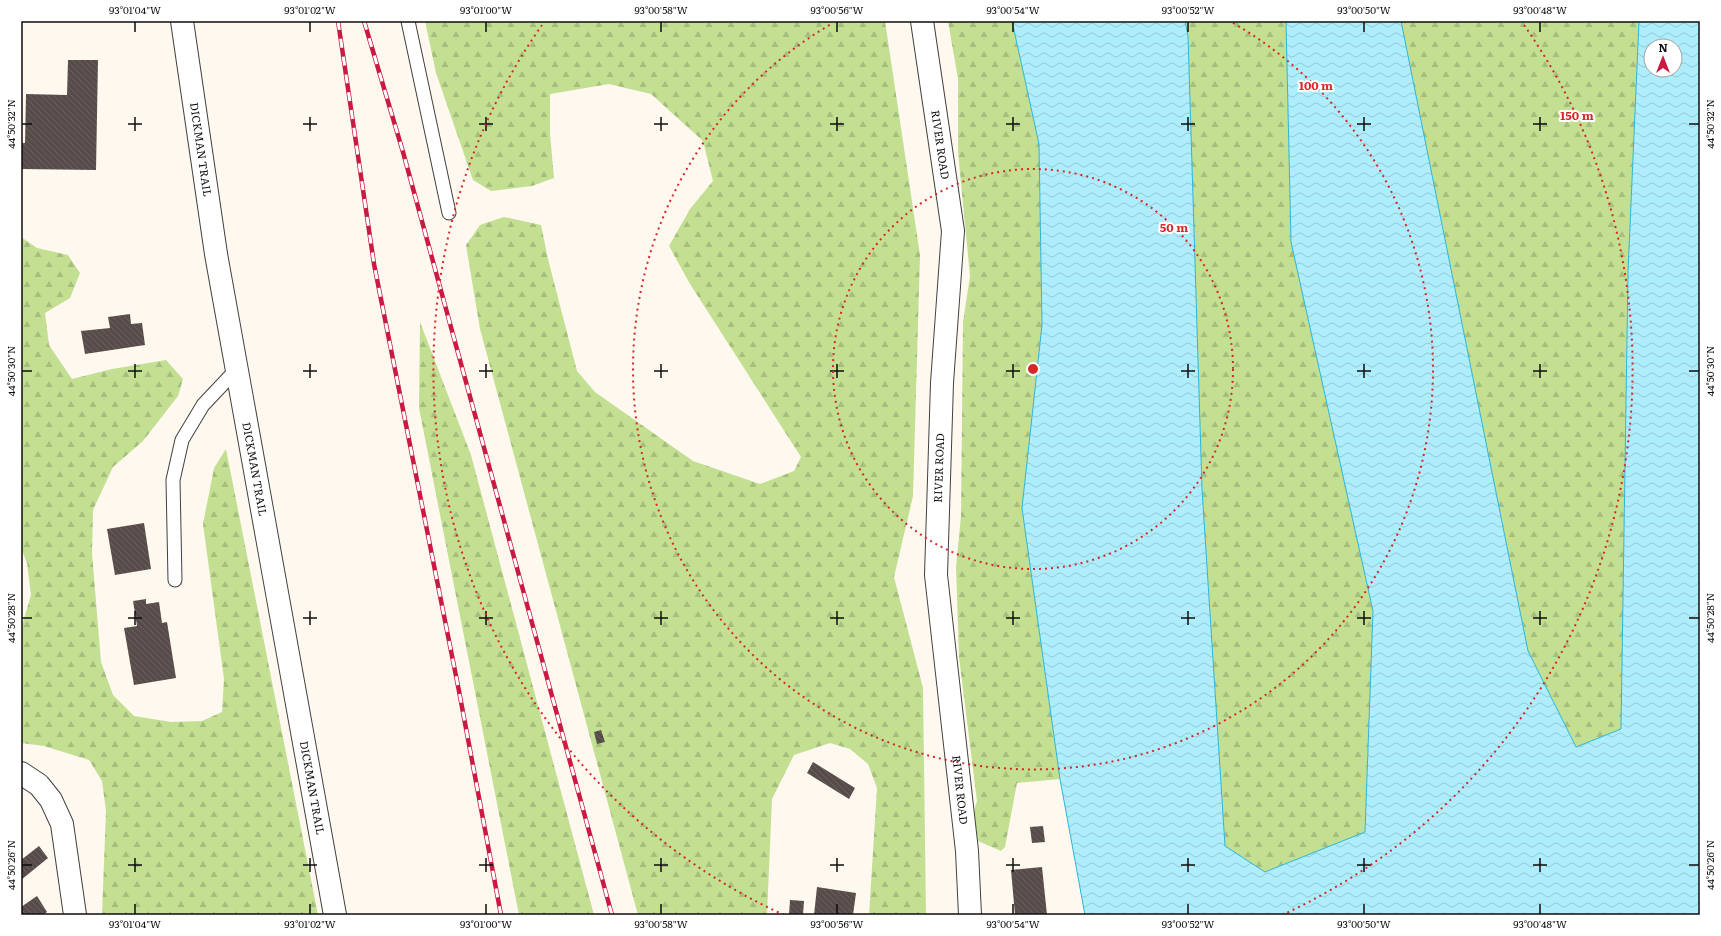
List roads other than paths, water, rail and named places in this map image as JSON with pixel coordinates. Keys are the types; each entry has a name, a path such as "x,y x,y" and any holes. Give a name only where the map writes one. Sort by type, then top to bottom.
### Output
{"street":[{"name":"DICKMAN TRAIL","path":"182,21 216,254 335,915"},
{"name":"RIVER ROAD","path":"922,21 953,231 942,383 936,575 967,851 970,915"},
{"path":"21,774 39,785 51,800 62,824 75,915"}],"lane":[{"path":"408,21 449,213"},
{"path":"175,580 173,480 182,440 204,405 237,369"}],"water":[{"path":"1012,21 1185,21 1188,36 1202,489 1225,846 1265,872 1365,832 1373,611 1291,242 1286,21 1401,21 1528,651 1576,747 1621,729 1628,272 1639,21 1700,21 1700,915 1085,915 1060,779 1022,508 1042,325 1039,144"}],"railway":[{"path":"338,21 374,264 459,691 501,915"},
{"path":"364,21 403,152 612,915"}]}
